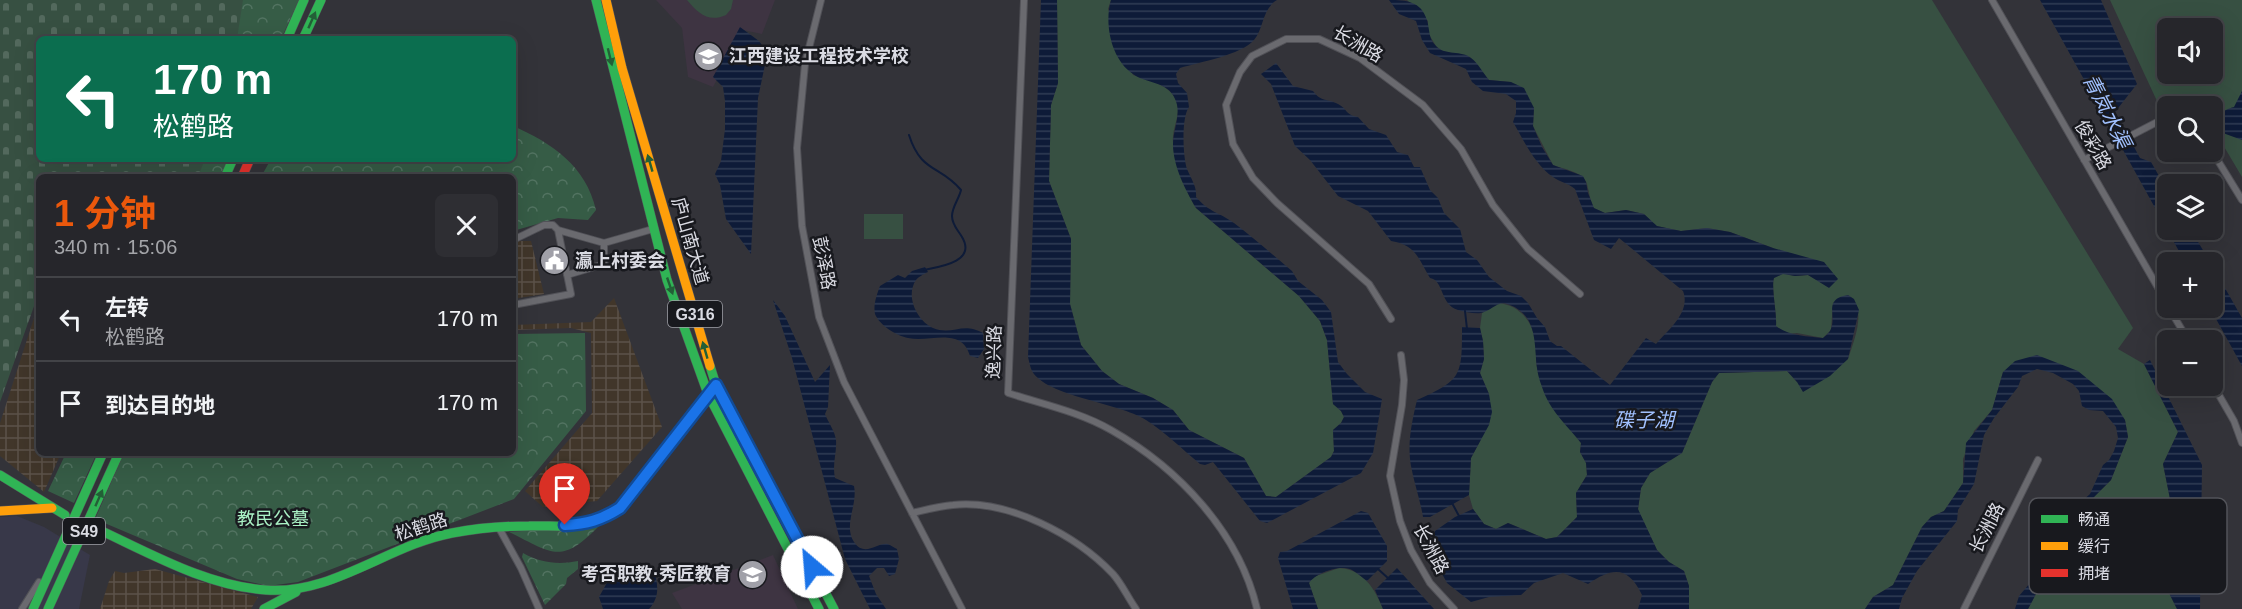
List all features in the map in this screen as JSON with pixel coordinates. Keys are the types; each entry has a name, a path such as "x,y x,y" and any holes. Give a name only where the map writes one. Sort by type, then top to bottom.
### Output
{"main road":[{"path":"288,36 304,0"},
{"path":"304,36 321,0"},
{"name":"庐山南大道","path":"596,0 667,280 708,394 819,609"},
{"name":"庐山南大道","path":"606,0 622,68 716,385 834,609"},
{"name":"松鹤路","path":"91,526 177,564 228,583 267,591 292,589 318,583 433,537 467,530 587,524 604,519 620,508 716,385"},
{"name":"S49","path":"33,609 102,456"},
{"name":"S49","path":"48,609 118,456"},
{"path":"0,475 65,515"},
{"path":"0,511 52,508"},
{"path":"264,609 284,597 318,583"}],"street":[{"name":"彭泽路","path":"821,0 805,64 797,148 802,226 819,317 844,382 962,609"},
{"name":"逸兴路","path":"1024,0 1008,393 1068,411 1110,429 1147,454 1197,497 1237,554 1253,590 1257,609"},
{"name":"俊彩路","path":"1992,0 2157,287"},
{"name":"长洲路","path":"1391,319 1369,284 1277,203 1253,178 1233,144 1226,105 1240,72 1252,56 1286,39 1319,39 1360,58 1423,105 1461,148 1494,205 1528,249 1580,294"},
{"path":"2084,160 2157,122"},
{"path":"2219,162 2242,200"},
{"path":"516,239 544,225 553,225 558,230 604,243 653,229"},
{"path":"516,304 572,294 558,230"},
{"path":"567,275 604,264 604,243"},
{"name":"长洲路","path":"1401,355 1404,380 1402,405 1390,476 1400,521 1411,550 1430,583 1454,609"},
{"path":"2220,396 2234,421 2242,443"},
{"name":"长洲路","path":"1964,609 2038,460"},
{"path":"912,513 954,504 1012,513 1051,527 1089,550 1115,576 1136,609"},
{"path":"499,528 521,568 539,609"},
{"path":"22,609 60,548"},
{"path":"54,609 64,575"}],"shaded area":[{"name":"江西建设工程技术学校","path":"656,0 775,0 762,34 743,30 713,87 688,77 682,28"},
{"path":"516,241 531,241 544,294 516,299"},
{"path":"614,298 662,427 597,501 543,507 525,491 592,413 591,333 571,328 516,330 516,325 591,322"},
{"path":"34,318 36,318 36,456 60,456 44,492 0,456 0,423"},
{"path":"17,516 44,527 90,555 79,609 0,609 0,517"},
{"name":"考否职教·秀匠教育","path":"773,555 798,609 682,609 672,593"},
{"path":"155,569 258,597 251,609 100,609 109,581 115,571 124,573"}],"green space":[{"path":"0,0 243,0 237,36 36,36 36,162 204,162 199,174 36,174 36,300 0,402"},
{"path":"241,0 299,0 282,36 235,36"},
{"path":"687,0 733,0 731,9 726,15 714,18 699,13"},
{"path":"1057,0 1111,0 1108,9 1133,75 1162,86 1177,101 1178,109 1173,134 1175,157 1196,208 1299,296 1320,321 1327,340 1333,404 1344,417 1333,430 1334,451 1331,457 1276,497 1266,496 1244,458 1189,430 1173,410 1153,398 1119,384 1102,371 1081,345 1070,304 1071,239 1049,181 1051,105 1058,83"},
{"path":"1407,0 1932,0 2133,328 2118,349 2144,364 2157,390 2157,396 2160,396 2178,432 2163,464 2170,498 2093,498 2111,480 2128,437 2125,420 2037,355 2003,372 1992,410 1974,431 1963,459 1963,483 1944,511 1931,517 1922,527 1893,585 1873,597 1865,609 1689,609 1689,586 1684,571 1669,562 1657,550 1638,510 1641,488 1650,473 1682,453 1712,382 1719,373 1787,371 1797,382 1848,359 1858,325 1857,308 1854,301 1848,295 1833,303 1831,330 1823,338 1797,333 1786,334 1776,326 1774,278 1783,273 1795,276 1808,275 1829,287 1773,248 1730,232 1707,228 1681,231 1656,226 1644,214 1626,210 1605,213 1593,208 1585,180 1578,174 1553,165 1533,126 1534,108 1511,82 1489,80 1470,57 1442,51 1428,33 1428,21"},
{"path":"2110,0 2242,0 2242,177 2223,145 2223,96 2157,96 2157,101"},
{"path":"516,128 554,148 576,169 591,194 596,210 588,220 558,218 516,230 516,174 263,174 269,162 516,162"},
{"path":"196,162 227,162 221,174 190,174"},
{"path":"864,214 903,214 903,239 864,239"},
{"path":"1498,303 1506,304 1519,311 1532,328 1536,343 1537,368 1542,381 1556,409 1581,443 1580,452 1586,463 1587,475 1576,493 1577,517 1557,537 1546,539 1508,523 1496,529 1484,524 1473,509 1469,495 1471,458 1479,443 1489,394 1480,373 1484,359 1480,328 1482,313"},
{"name":"教民公墓","path":"585,333 586,411 514,499 298,582 268,586 237,579 95,519 123,456 516,456 516,334"},
{"path":"65,456 96,456 74,503 48,491"},
{"path":"600,525 576,546 557,552 537,546 509,532"},
{"path":"523,553 550,562 578,561 578,569 567,578 566,584 545,605 522,557"},
{"path":"1339,568 1355,572 1367,581 1383,609 1318,609 1309,583 1313,577"},
{"path":"2036,594 2170,594 2177,609 2028,609"}],"water":[{"path":"1041,0 1057,0 1058,83 1051,105 1049,181 1071,239 1070,304 1081,345 1102,371 1119,384 1153,398 1173,410 1189,430 1244,458 1266,496 1276,497 1331,457 1334,451 1333,430 1344,417 1333,404 1327,340 1320,321 1299,296 1196,208 1175,161 1173,138 1178,110 1175,99 1167,89 1138,77 1125,67 1111,40 1108,20 1111,0 1277,0 1268,8 1257,35 1248,45 1230,54 1180,68 1176,74 1178,83 1187,93 1189,107 1184,128 1187,169 1195,186 1196,197 1201,202 1249,235 1322,300 1331,312 1338,362 1365,392 1382,399 1373,453 1361,473 1267,523 1260,521 1213,462 1200,464 1146,420 1118,408 1052,387 1040,380 1032,371 1028,357"},
{"name":"碟子湖","path":"1389,0 1407,1 1417,5 1427,20 1432,40 1440,49 1471,58 1489,80 1511,82 1524,88 1534,108 1533,126 1542,147 1553,165 1583,176 1594,208 1605,213 1626,210 1644,214 1657,226 1681,231 1707,228 1730,232 1773,248 1824,262 1838,279 1829,288 1808,275 1783,274 1774,278 1776,326 1798,335 1823,338 1832,325 1832,309 1835,300 1848,295 1854,299 1859,310 1848,359 1830,376 1803,392 1787,371 1719,373 1712,382 1682,453 1650,473 1641,488 1638,509 1657,550 1669,562 1684,571 1689,586 1689,609 1638,609 1642,595 1631,579 1619,572 1605,574 1588,584 1563,573 1534,583 1521,595 1489,597 1471,602 1447,583 1440,570 1440,553 1434,536 1435,531 1455,517 1473,509 1484,524 1496,529 1508,523 1546,539 1557,537 1577,517 1576,493 1587,475 1586,463 1580,452 1581,443 1556,414 1545,395 1540,382 1533,332 1526,316 1510,305 1502,303 1478,313 1452,307 1438,283 1430,278 1411,249 1391,241 1368,211 1338,196 1310,160 1295,146 1271,84 1261,74 1276,63 1293,86 1313,91 1322,99 1338,104 1351,115 1358,117 1369,129 1386,135 1397,152 1408,155 1414,167 1420,167 1444,213 1460,229 1466,252 1477,260 1489,277 1507,291 1521,296 1528,303 1545,327 1550,341 1561,346 1610,385 1646,338 1656,344 1672,326 1681,313 1685,299 1683,291 1619,238 1611,249 1594,240 1575,189 1547,172 1535,159 1521,137 1513,122 1516,101 1506,94 1483,91 1472,82 1466,69 1430,53 1422,40 1416,21 1399,14"},
{"name":"青岚水渠","path":"2040,0 2101,0 2137,84 2115,112 2140,158 2151,162 2158,174 2157,211"},
{"path":"740,27 759,41 764,48 766,60 758,98 751,254 726,219 720,185 715,174 721,161 725,129 725,101 723,87 713,77"},
{"path":"2242,91 2242,140 2223,133 2223,112 2234,107"},
{"path":"2173,240 2197,240 2204,252 2179,252"},
{"path":"925,267 928,272 916,280 913,286 912,300 918,314 927,325 933,328 946,330 969,328 983,333 984,349 978,358 970,356 960,341 952,338 904,337 889,329 877,318 875,307 880,286 898,275 905,278 912,271"},
{"path":"2223,285 2242,318 2242,366 2216,318 2223,318"},
{"path":"773,300 785,316 815,382 830,365 828,407 825,414 836,440 835,478 854,486 851,535 854,542 862,549 888,544 897,549 899,559 895,574 889,576 884,568 877,568 869,576 876,594 886,609 870,609 845,559 792,358"},
{"path":"1462,327 1480,328 1484,359 1480,373 1489,394 1492,412 1489,425 1471,458 1469,495 1430,517 1423,517 1410,458 1413,416 1417,400 1443,387 1456,374 1460,366"},
{"path":"2037,355 2078,371 2112,399 2125,420 2128,437 2111,480 2093,498 2086,498 2090,494 2103,465 2114,451 2118,438 2116,427 2103,411 2089,410 2082,406 2079,391 2073,384 2053,373 2037,369 2022,376 2018,387 1984,435 1974,484 1958,510 1957,521 1917,571 1902,598 1899,609 1865,609 1873,597 1893,585 1922,527 1931,517 1944,511 1963,483 1966,443 1992,410 2003,372 2015,361"},
{"path":"2150,360 2157,374 2157,390 2144,364"},
{"path":"2160,396 2168,396 2202,465 2202,498 2170,498 2163,464 2178,432"},
{"path":"1361,511 1368,513 1387,546 1387,561 1367,581 1347,568 1323,573 1309,583 1318,609 1293,609 1278,558 1280,552 1287,551"},
{"path":"628,565 652,567 657,588 653,604 649,609 603,609 599,597 609,579"},
{"path":"1397,568 1434,609 1383,609 1375,590"},
{"path":"2029,584 2029,594 2036,594 2028,609 2015,609 2019,596"},
{"path":"2170,594 2200,594 2200,609 2177,609"}],"waterway":[{"path":"909,135 925,163 946,176 961,190 953,209 952,219 965,245 964,252 961,258 954,262 924,270"},
{"path":"1465,311 1467,329"},
{"path":"1452,503 1459,516"},
{"path":"1378,569 1389,579"}],"traffic: fast":[{"path":"288,36 304,0"},
{"path":"304,36 321,0"},
{"path":"596,0 667,280 708,394 819,609"},
{"path":"226,174 232,162"},
{"path":"710,366 716,385 834,609"},
{"path":"91,526 198,575 243,587 266,590 291,589 314,585 428,539 452,533 490,528 568,526 597,522 622,505 662,454"},
{"path":"33,609 102,456"},
{"path":"48,609 118,456"},
{"path":"0,475 65,515"},
{"path":"264,609 296,592"}],"traffic: slow":[{"path":"606,0 622,68 710,366"},
{"path":"662,454 710,392"},
{"path":"0,511 52,508"}],"traffic: jam":[{"path":"243,174 249,162"}],"place":[{"name":"江西建设工程技术学校","path":"708,56"},
{"name":"瀛上村委会","path":"554,261"},
{"name":"考否职教·秀匠教育","path":"752,574"}],"route":[{"path":"565,525 587,524 604,519 620,508 716,385 812,567"}]}
